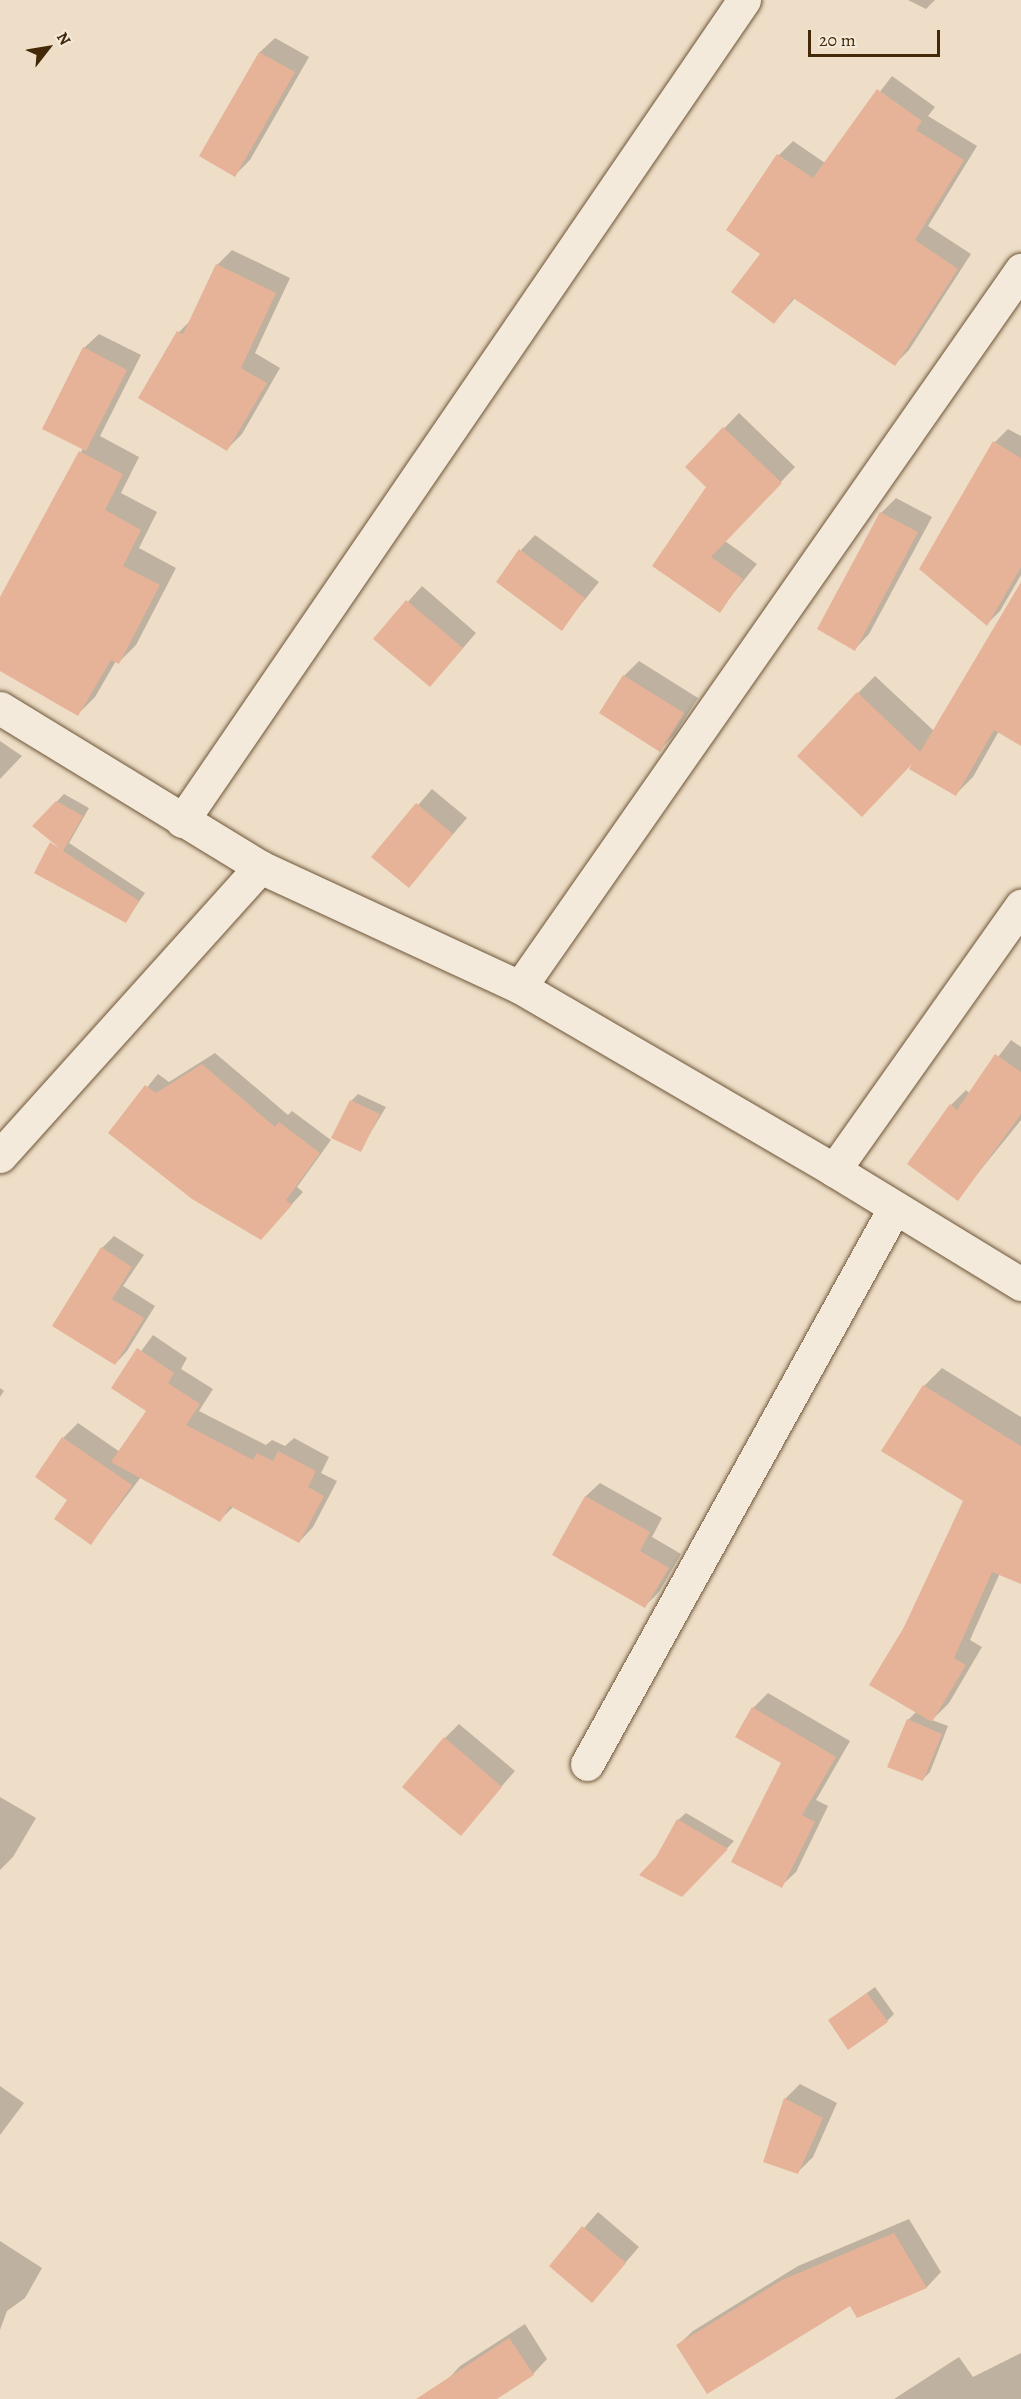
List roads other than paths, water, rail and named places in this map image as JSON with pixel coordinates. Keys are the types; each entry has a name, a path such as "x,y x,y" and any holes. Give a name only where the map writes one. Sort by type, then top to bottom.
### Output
{"street":[{"path":"182,821 744,0"},
{"path":"520,987 1021,270"},
{"path":"0,708 260,867 520,987 834,1170 1021,1284"},
{"path":"0,1156 260,867"},
{"path":"834,1170 1021,906"},
{"path":"587,1764 895,1207"}]}
